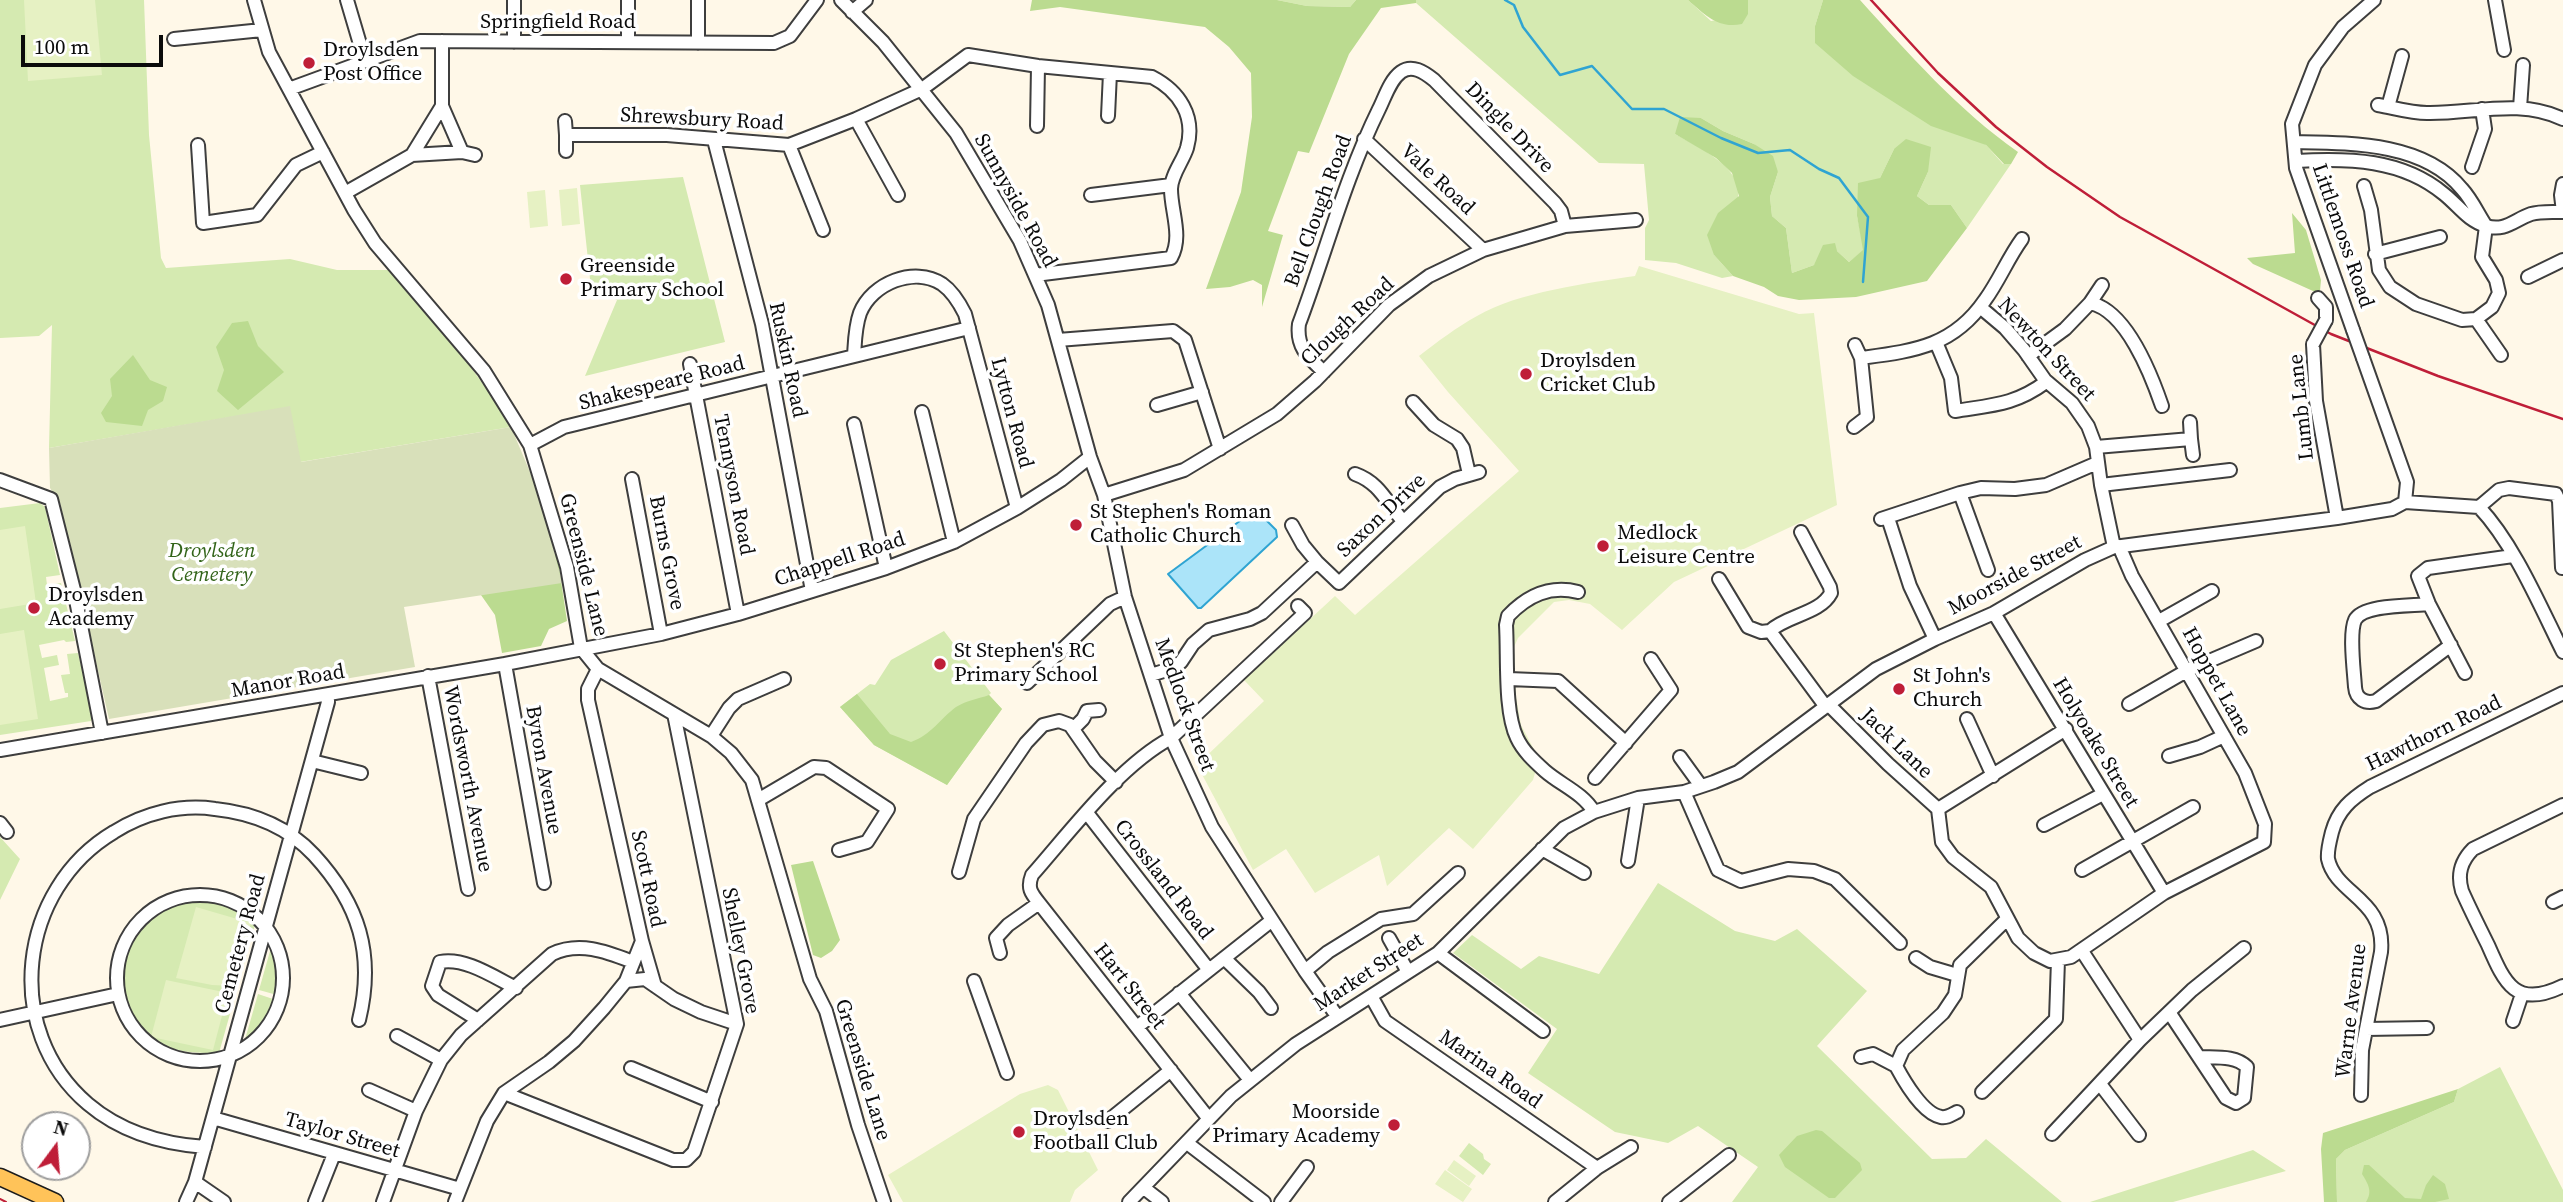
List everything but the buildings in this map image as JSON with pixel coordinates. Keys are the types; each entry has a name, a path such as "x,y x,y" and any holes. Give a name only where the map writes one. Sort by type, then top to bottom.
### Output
{"main road":[{"path":"0,1177 55,1202"}],"street":[{"name":"Greenside Lane","path":"254,0 269,52 375,243 484,371 530,445 567,567 581,648 598,669 711,736 731,753 752,780 810,979 826,1011 858,1125 884,1202"},
{"path":"347,0 365,61"},
{"path":"514,0 514,42"},
{"path":"628,0 628,43"},
{"path":"698,0 698,43"},
{"name":"Springfield Road","path":"289,89 420,41 774,43 790,36 817,0"},
{"name":"Sunnyside Road","path":"841,0 883,42 956,133 1020,242 1048,305 1090,457"},
{"path":"852,12 866,0"},
{"name":"Littlemoss Road","path":"2374,0 2343,27 2315,65 2292,124 2296,169 2407,482 2405,502"},
{"path":"2495,0 2504,50"},
{"path":"174,40 262,30"},
{"path":"345,193 412,155 468,153 442,106 442,41"},
{"name":"Shrewsbury Road","path":"566,135 667,135 789,145 922,89 968,55 1038,66 1152,77 1168,86 1182,102 1190,126 1187,147 1171,186"},
{"path":"2402,56 2383,106 2427,113 2503,106 2563,119"},
{"path":"2520,108 2523,65"},
{"path":"1037,126 1038,66"},
{"name":"Bell Clough Road","path":"1324,372 1302,351 1297,338 1299,324 1364,139 1392,81 1402,71 1413,68"},
{"name":"Dingle Drive","path":"1413,68 1424,71 1500,145 1555,203 1565,226"},
{"path":"1108,116 1110,73"},
{"path":"412,155 442,106"},
{"path":"2472,167 2485,129 2483,109"},
{"path":"856,119 898,195"},
{"path":"565,121 566,150"},
{"name":"Vale Road","path":"1364,139 1483,250"},
{"name":"Ruskin Road","path":"714,140 762,324 812,591"},
{"path":"2294,142 2366,145 2393,150 2441,170 2461,188 2486,226 2482,257 2496,280 2499,293 2492,307 2476,319 2462,320 2416,304 2390,287 2379,270 2371,210 2364,186"},
{"path":"198,145 203,223 257,215 296,165 323,152"},
{"path":"789,145 823,230"},
{"path":"2296,161 2356,161 2396,168 2445,194 2466,217 2486,226 2507,227 2532,214 2563,212 2563,184"},
{"path":"1035,275 1171,258 1178,246 1171,186 1091,195"},
{"name":"Clough Road","path":"1104,495 1184,470 1277,414 1324,372 1389,305 1429,276 1483,250 1565,226 1636,220"},
{"path":"2375,254 2440,237"},
{"path":"1980,307 2022,239"},
{"path":"2528,277 2563,260"},
{"name":"Lytton Road","path":"854,356 855,332 861,311 874,294 894,279 919,277 942,284 960,303 969,328 1017,508"},
{"path":"2028,356 2065,329 2090,303 2102,285"},
{"name":"Lumb Lane","path":"2318,298 2326,307 2326,320 2313,344 2316,401 2337,518"},
{"path":"2090,303 2102,305 2120,322 2138,351 2162,406"},
{"name":"Newton Street","path":"1861,358 1919,350 1950,335 1980,307 2005,328 2046,382 2080,414 2096,447 2101,485 2117,547"},
{"path":"2476,319 2501,355"},
{"name":"Shakespeare Road","path":"530,445 564,427 969,328"},
{"path":"1058,340 1173,331 1185,340 1220,449"},
{"path":"1936,342 1951,378 1948,412 2011,402 2031,393 2046,382"},
{"path":"1854,427 1867,417 1861,358 1855,345"},
{"name":"Tennyson Road","path":"690,364 738,614"},
{"path":"1157,405 1202,392"},
{"name":"Saxon Drive","path":"1151,675 1173,668 1181,662 1196,640 1209,631 1262,613 1317,562 1339,583 1440,487 1474,473 1458,439 1434,425 1421,406"},
{"path":"922,412 954,542"},
{"path":"2190,422 2193,455"},
{"path":"853,424 886,568"},
{"path":"2096,447 2191,439"},
{"name":"Chappell Road","path":"581,648 661,634 738,614 886,568 954,542 1017,508 1061,480 1090,457"},
{"name":"Medlock Street","path":"1090,457 1104,495 1125,597 1171,738 1212,827 1271,921 1337,1016"},
{"path":"1935,639 1910,586 1885,519 1981,488 2015,489 2046,485 2097,463"},
{"path":"1369,464 1359,475 1378,486 1387,503 1403,521"},
{"path":"2101,485 2230,470"},
{"name":"Burns Grove","path":"632,479 661,634"},
{"path":"0,480 51,499 74,590 102,733"},
{"path":"2479,507 2499,490 2509,488 2556,494 2559,501 2562,568"},
{"path":"1960,493 1988,570"},
{"path":"2405,502 2479,507 2494,522 2559,634 2563,652"},
{"name":"Moorside Street","path":"1684,792 1738,772 1876,669 1994,613 2085,560 2117,547 2337,518 2392,509 2405,502"},
{"path":"1293,525 1303,545 1317,562"},
{"path":"1719,579 1748,627 1761,632 1770,631 1822,604 1830,593 1830,587 1801,532"},
{"name":"Hoppet Lane","path":"2117,547 2245,773 2265,824 2264,842 2164,893"},
{"path":"2465,673 2429,604 2418,576 2428,568 2513,556"},
{"path":"1578,592 1557,589 1535,594 1508,616 1506,625 1509,705 1513,729 1525,751 1549,775 1588,802 1594,813"},
{"path":"2159,621 2212,591"},
{"path":"1027,683 1110,604 1125,597"},
{"path":"2429,604 2371,609 2357,617 2353,627 2357,695 2364,701 2376,701 2451,645"},
{"path":"1087,813 1116,782 1171,738 1302,609"},
{"name":"Holyoake Street","path":"1994,613 2164,893"},
{"name":"Jack Lane","path":"1770,631 1827,706 1938,810"},
{"path":"2129,704 2188,670 2256,641"},
{"name":"Manor Road","path":"0,750 505,664 581,648"},
{"path":"1595,778 1671,690 1651,659"},
{"name":"Byron Avenue","path":"505,664 544,883"},
{"name":"Scott Road","path":"458,1196 487,1121 503,1093 549,1062 574,1041 626,981 642,941 588,701 588,689 598,669"},
{"name":"Wordsworth Avenue","path":"428,676 468,889"},
{"path":"711,736 738,699 784,679"},
{"path":"1509,679 1558,681 1626,743"},
{"name":"Hawthorn Road","path":"2334,824 2344,806 2370,788 2563,693"},
{"name":"Cemetery Road","path":"187,1202 214,1118 328,695"},
{"path":"1074,728 1093,710 1082,708 1080,699"},
{"name":"Shelley Grove","path":"503,1093 673,1160 686,1160 694,1152 737,1024 674,714"},
{"path":"1967,719 1993,776"},
{"path":"959,872 974,820 1026,743 1042,725 1059,721 1074,728 1095,761 1116,782"},
{"path":"2066,729 1938,810 1942,842 1953,857 1991,887 2018,938 2034,953 2050,961 2076,954 2164,893"},
{"path":"2169,756 2200,747 2224,736"},
{"path":"1680,757 1701,786"},
{"path":"312,761 361,773"},
{"path":"758,800 814,767 826,768 888,809 867,842 839,850"},
{"path":"1684,792 1718,870 1741,881 1788,869 1814,871 1835,879 1900,943"},
{"name":"Market Street","path":"1129,1202 1231,1096 1288,1049 1438,953 1564,828 1594,813 1638,798 1684,792"},
{"path":"2044,825 2103,794"},
{"path":"1628,861 1638,798"},
{"path":"2563,805 2479,845 2468,855 2461,867 2459,879 2502,977 2510,987 2522,994 2540,995 2563,986"},
{"path":"2082,870 2193,807"},
{"path":"205,1147 149,1137 113,1121 93,1108 72,1088 53,1063 36,1012 31,966 44,910 64,877 104,838 142,817 164,811 195,808 252,816 291,834 324,866 353,909 366,963 366,993 359,1020"},
{"name":"Hart Street","path":"1087,813 1032,876 1029,889 1209,1119"},
{"name":"Crossland Road","path":"1087,813 1209,970"},
{"name":"Warne Avenue","path":"2334,824 2328,860 2337,876 2371,911 2380,931 2381,952 2362,1050 2361,1095"},
{"path":"1542,849 1584,873"},
{"path":"1305,971 1328,952 1381,919 1413,914 1458,873"},
{"path":"195,894 213,895 239,906 266,927 281,955 284,983 275,1014 261,1035 230,1057 193,1060 165,1052 152,1045 131,1024 118,994 116,965 123,943 144,915 169,900 195,894"},
{"path":"1000,953 996,938 1008,925 1039,903"},
{"path":"1896,1066 1903,1050 1943,1013 1955,995 1960,965 2007,919"},
{"path":"1137,1027 1271,921"},
{"path":"1389,938 1408,972"},
{"path":"642,941 655,986"},
{"path":"383,1202 416,1111 441,1060 461,1035 552,954 563,949 576,947 604,951 633,962"},
{"path":"2052,1134 2140,1040 2192,990 2244,948"},
{"path":"1438,953 1543,1031"},
{"path":"2076,954 2140,1040"},
{"path":"1224,958 1259,992 1271,1008"},
{"path":"1916,958 1930,967 1957,975"},
{"path":"478,1020 438,995 432,986 440,962 449,960 464,963 516,988"},
{"path":"1982,1092 2056,1019 2058,960"},
{"path":"626,981 645,979 701,1012 737,1024"},
{"path":"974,981 1007,1073"},
{"path":"1179,993 1250,1080"},
{"path":"0,1020 118,994"},
{"path":"2512,1021 2522,994"},
{"name":"Marina Road","path":"1371,996 1385,1021 1597,1168"},
{"path":"2169,1012 2199,1057"},
{"path":"2366,1029 2427,1028"},
{"path":"397,1035 441,1060"},
{"path":"1861,1057 1872,1054 1896,1066 1921,1104 1938,1117 1957,1112"},
{"path":"631,1068 712,1102"},
{"path":"1108,1121 1171,1070"},
{"path":"2100,1084 2139,1135"},
{"path":"369,1090 416,1111"},
{"name":"Taylor Street","path":"214,1118 394,1171 458,1196"},
{"path":"1187,1143 1265,1202"},
{"path":"1555,1202 1597,1168 1631,1147"},
{"path":"315,1202 334,1154"},
{"path":"1669,1202 1729,1155"},
{"path":"1281,1202 1307,1167"},
{"path":"195,1182 224,1202"},
{"path":"1144,1188 1162,1202"}],"green space":[{"path":"0,0 144,0 149,135 161,258 166,268 290,259 337,270 389,270 454,345 511,427 300,462 289,407 49,448 52,325 39,336 0,338"},
{"path":"24,0 95,0 102,75 28,81"},
{"path":"1032,0 1277,0 1307,6 1350,7 1356,0 1416,0 1416,3 1381,8 1349,54 1309,153 1298,151 1268,231 1283,235 1262,307 1262,285 1253,280 1230,287 1206,289 1241,192 1252,117 1251,73 1229,47 1205,27 1060,7 1030,11"},
{"path":"1277,0 1356,0 1350,7 1307,6"},
{"path":"1416,0 1688,0 1711,21 1748,14 1748,0 1823,0 1815,26 1986,145 2003,164 2011,164 1967,228 1951,205 1929,205 1917,196 1928,172 1894,149 1857,216 1864,250 1849,262 1837,251 1814,265 1792,273 1786,228 1772,216 1770,197 1778,172 1754,144 1701,118 1675,134 1717,159 1734,177 1738,198 1714,255 1733,276 1722,278 1676,263 1645,260 1645,228 1649,220 1644,164 1599,163 1416,3"},
{"path":"1688,0 1748,0 1748,14 1742,24 1719,23"},
{"path":"1823,0 1860,0 1954,99 2018,152 2011,164 2004,164 1986,145 1931,126 1853,76 1815,43 1815,26"},
{"path":"1680,117 1701,118 1773,156 1778,172 1770,197 1772,216 1786,228 1792,273 1814,265 1823,245 1835,243 1837,251 1849,262 1863,250 1857,216 1858,183 1880,178 1894,149 1906,139 1931,147 1928,172 1917,196 1929,205 1951,205 1967,228 1927,281 1856,297 1799,300 1778,296 1764,287 1733,276 1714,255 1707,235 1718,213 1739,196 1732,173 1716,158 1675,134"},
{"path":"683,177 725,342 585,376 617,300 591,288 580,185"},
{"path":"577,188 580,224 562,226 559,190"},
{"path":"545,190 548,226 530,228 527,192"},
{"path":"2292,213 2306,230 2321,280 2320,291 2313,291 2253,264 2247,258 2295,253"},
{"path":"1639,266 1799,314 1814,313 1837,505 1674,582 1622,630 1590,604 1569,600 1554,602 1518,638 1514,647 1516,697 1521,725 1539,759 1533,780 1473,849 1449,828 1387,886 1379,855 1315,893 1286,849 1253,870 1197,765 1264,701 1244,680 1335,596 1355,615 1519,471 1419,356 1462,325 1494,308 1554,290 1635,276"},
{"path":"248,321 258,346 284,372 238,410 217,391 224,370 216,347 232,323"},
{"path":"133,355 150,380 167,387 163,401 148,410 142,426 106,422 101,413 112,396 110,379"},
{"name":"Droylsden Cemetery","path":"290,406 301,462 511,427 541,498 562,583 404,607 415,667 109,719 60,503 50,488 49,448"},
{"name":"Droylsden Academy","path":"40,503 45,507 60,575 46,577 47,585 61,583 75,641 64,640 39,645 42,658 57,655 59,665 44,668 50,701 68,697 61,675 70,674 67,654 78,653 93,716 91,721 0,735 0,508"},
{"path":"25,526 36,603 0,609 0,530"},
{"path":"557,554 567,621 549,629 541,646 502,653 495,615 481,595"},
{"path":"24,630 38,719 0,725 0,634"},
{"path":"944,631 1002,709 947,785 874,745 840,707 870,684 875,685 891,660"},
{"path":"857,694 890,734 911,742 930,731 956,707 968,701 989,695 1002,709 947,785 874,745 840,707"},
{"path":"0,837 20,859 0,900"},
{"path":"813,861 840,940 832,951 821,958 813,955 791,865"},
{"path":"1658,883 1735,931 1775,941 1797,929 1867,991 1817,1046 1932,1159 1966,1158 1986,1139 2062,1202 1732,1202 1758,1167 1698,1126 1668,1143 1615,1132 1528,1073 1557,1029 1453,953 1472,935 1521,969 1539,956 1599,974"},
{"path":"194,899 227,906 255,925 219,1053 176,1050 147,1035 129,1011 122,982 123,964 136,934 161,912"},
{"path":"196,907 251,923 233,986 176,978"},
{"path":"272,944 279,972 277,995 259,990"},
{"path":"166,980 228,993 213,1050 151,1037"},
{"path":"258,994 276,1000 265,1022 244,1043"},
{"path":"2500,1067 2563,1190 2563,1202 2337,1202 2336,1159 2345,1150 2454,1102 2458,1089"},
{"name":"Droylsden Football Club","path":"1048,1085 1058,1090 1098,1170 1075,1190 1070,1202 903,1202 888,1175 1020,1094"},
{"path":"2458,1089 2454,1102 2345,1150 2336,1159 2337,1202 2324,1202 2321,1149 2323,1133"},
{"path":"1816,1130 1822,1131 1860,1163 1862,1170 1835,1198 1829,1198 1785,1167 1779,1155 1797,1136"},
{"path":"1469,1143 1491,1164 1483,1175 1459,1156"},
{"path":"2253,1150 2286,1171 2173,1202 2090,1202"},
{"path":"1454,1160 1476,1176 1469,1186 1447,1170"},
{"path":"2364,1165 2369,1165 2405,1198 2421,1199 2433,1175 2445,1184 2449,1199 2435,1202 2366,1202 2369,1191 2362,1174"},
{"path":"1445,1170 1472,1189 1463,1202 1435,1184"}],"water":[{"path":"1252,512 1258,512 1276,530 1277,537 1198,608 1168,574"}],"waterway":[{"path":"1505,0 1514,5 1523,27 1560,75 1592,66 1632,109 1664,109 1721,138 1758,153 1790,150 1819,169 1839,178 1868,217 1863,282"}],"tram line":[{"path":"0,1199 6,1202"}],"railway":[{"path":"1871,0 1938,73 1996,127 2047,167 2120,217 2331,334 2438,376 2563,419"}],"place":[{"name":"Droylsden Post Office","path":"309,63"},
{"name":"Greenside Primary School","path":"566,279"},
{"name":"Droylsden Cricket Club","path":"1526,374"},
{"name":"St Stephen's Roman Catholic Church","path":"1076,525"},
{"name":"Medlock Leisure Centre","path":"1603,546"},
{"name":"Droylsden Academy","path":"34,608"},
{"name":"St Stephen's RC Primary School","path":"940,664"},
{"name":"St John's Church","path":"1899,689"},
{"name":"Moorside Primary Academy","path":"1394,1125"},
{"name":"Droylsden Football Club","path":"1019,1132"}]}
